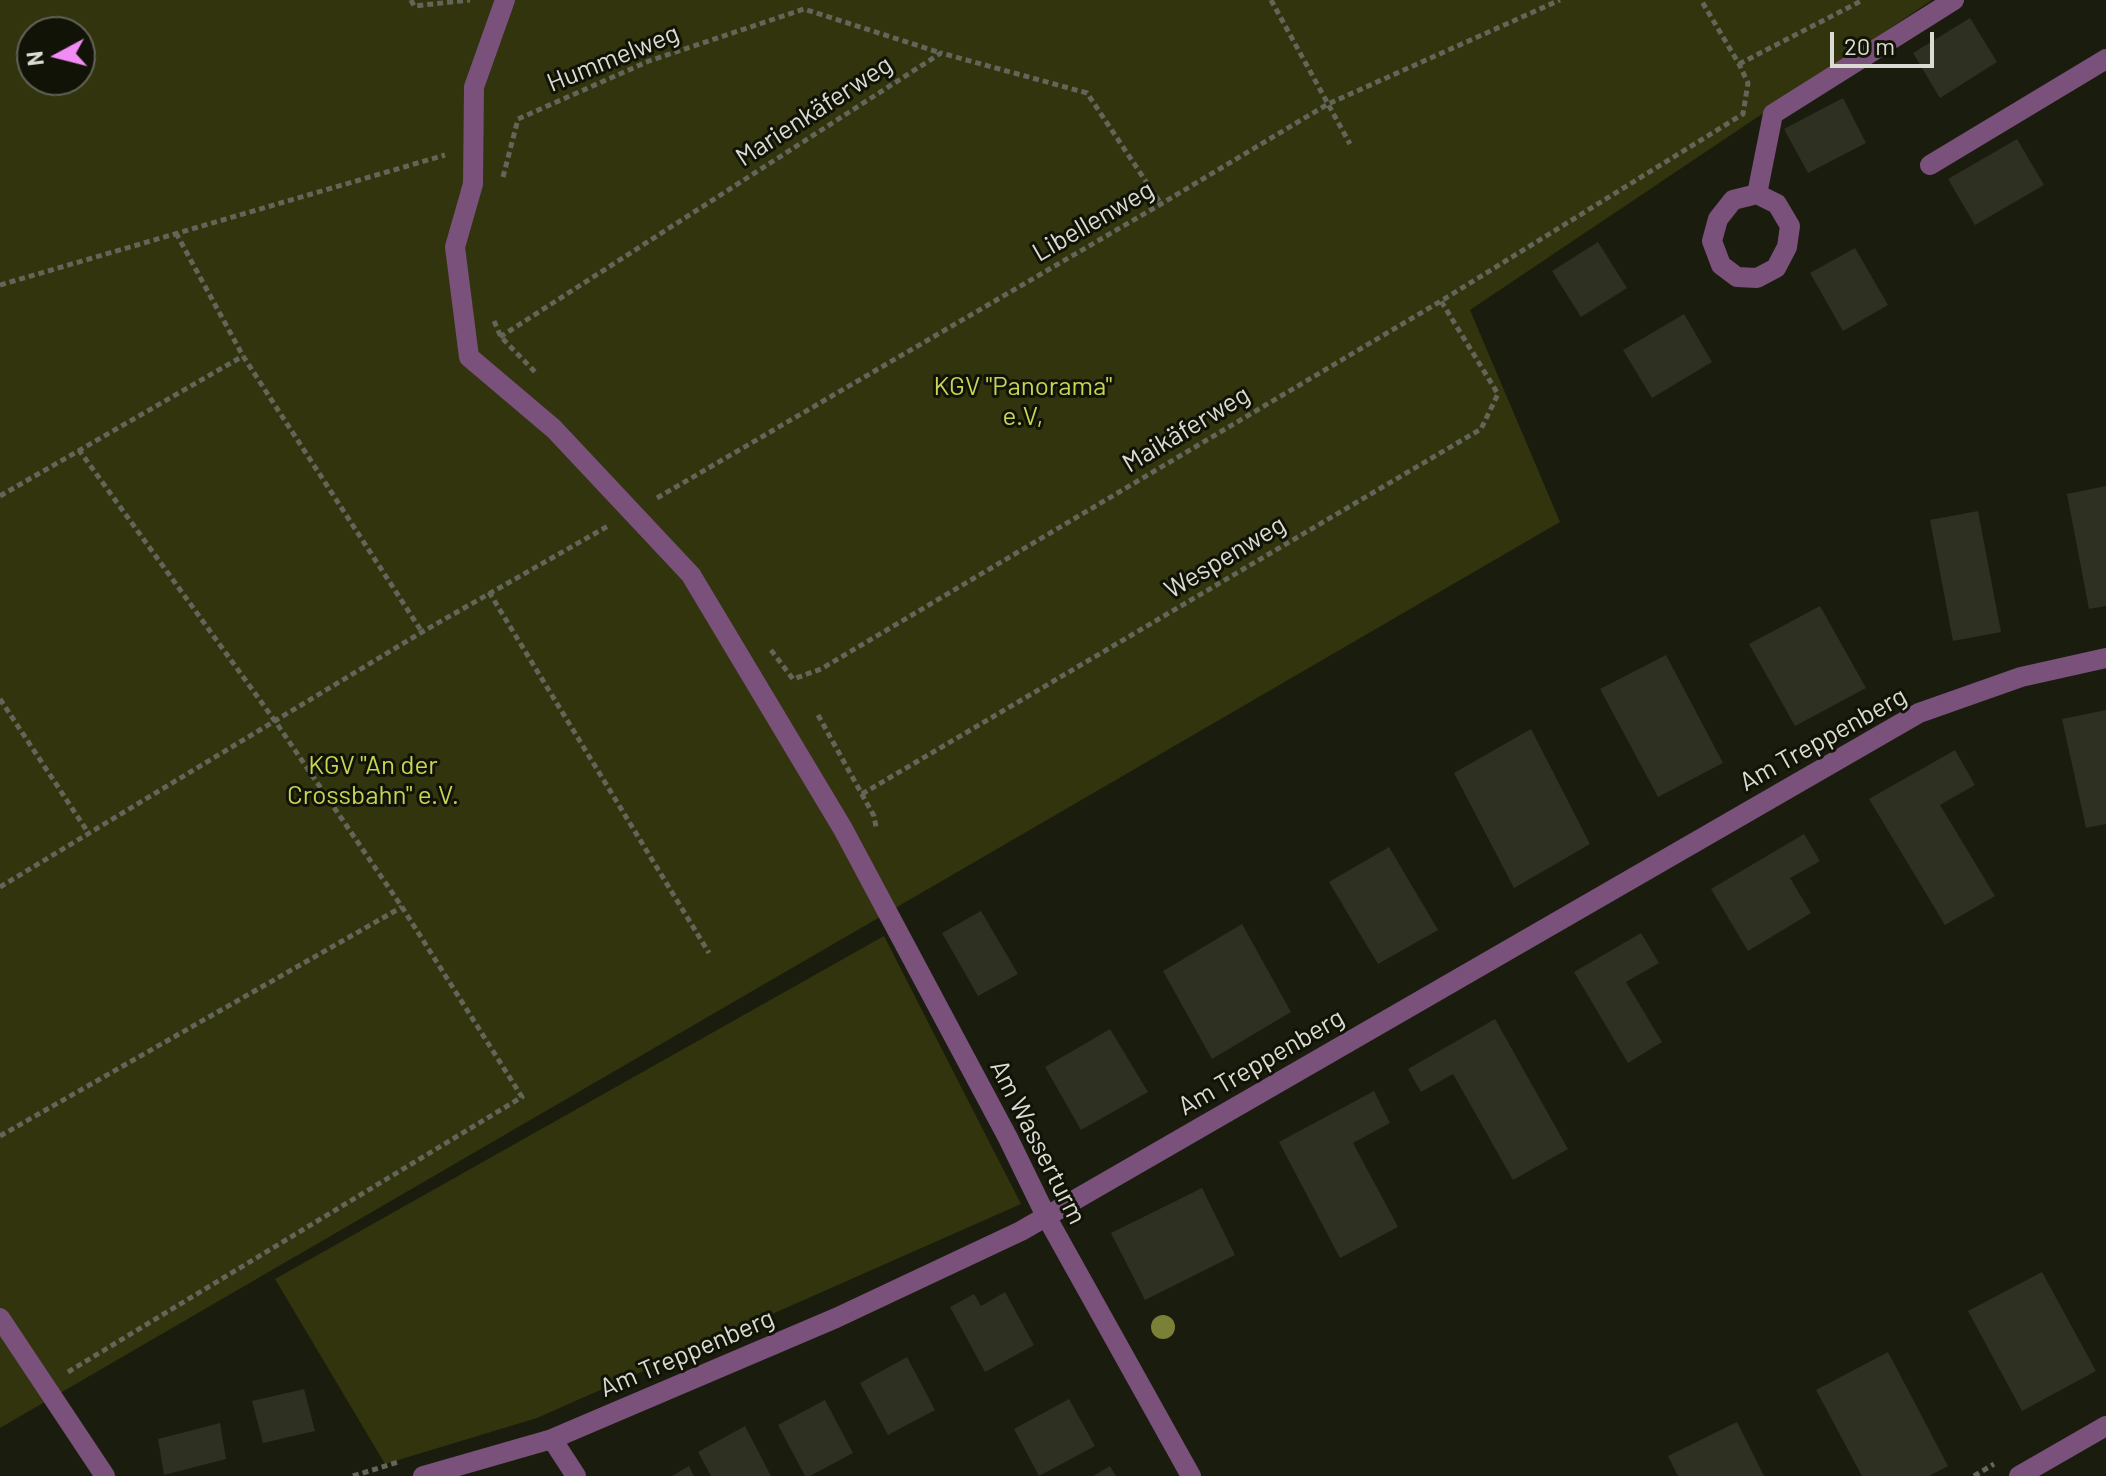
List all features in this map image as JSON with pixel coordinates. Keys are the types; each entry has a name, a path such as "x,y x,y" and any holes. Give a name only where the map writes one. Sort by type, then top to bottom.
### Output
{"street":[{"path":"469,357 455,247 473,184 474,87 505,0"},
{"path":"1757,194 1773,114 1954,0"},
{"path":"1930,165 2106,59"},
{"path":"1757,194 1777,204 1790,226 1787,247 1776,268 1757,278 1737,277 1721,265 1712,241 1718,219 1733,200 1757,194"},
{"name":"Am Wasserturm","path":"469,357 554,429 691,575 843,829 1008,1138 1046,1216 1191,1476"},
{"name":"Am Treppenberg","path":"423,1476 552,1439 836,1318 1021,1231 1919,713 2021,677 2106,658"},
{"path":"0,1318 105,1476"},
{"path":"2019,1476 2106,1426"},
{"path":"552,1439 576,1476"}],"path":[{"path":"411,0 414,6 470,0"},
{"path":"1271,0 1350,144"},
{"name":"Libellenweg","path":"666,510 657,498 1328,104 1560,0"},
{"path":"1701,0 1739,64 1863,0"},
{"name":"Hummelweg","path":"503,179 518,119 649,61 804,9 941,53"},
{"path":"941,53 1087,93 1161,204"},
{"name":"Marienkäferweg","path":"469,357 941,53"},
{"name":"Maikäferweg","path":"766,642 793,679 821,669 1441,301 1743,114 1748,83 1739,64"},
{"path":"0,285 473,148"},
{"path":"176,233 243,356 422,632"},
{"name":"Wespenweg","path":"862,794 1481,429 1498,394 1441,301"},
{"path":"489,307 501,337"},
{"path":"0,496 243,356"},
{"path":"45,1385 522,1097 402,907 275,721 79,450"},
{"path":"0,887 489,592 632,512"},
{"path":"489,592 709,953"},
{"path":"0,699 89,834"},
{"path":"0,1136 402,907"}],"green space":[{"path":"0,0 1932,0 1470,310 1560,522 0,1428"},
{"path":"884,936 1021,1204 537,1418 385,1464 275,1279"}],"building":[{"path":"1970,18 1997,62 1940,98 1913,53"},
{"path":"1843,98 1866,143 1808,173 1784,129"},
{"path":"2017,139 2044,185 1975,225 1948,179"},
{"path":"1598,242 1627,288 1581,317 1552,271"},
{"path":"1855,248 1888,305 1843,331 1810,273"},
{"path":"1684,314 1712,362 1652,398 1623,350"},
{"path":"2106,486 2106,606 2089,609 2067,494"},
{"path":"1978,511 2001,632 1953,641 1930,520"},
{"path":"1820,606 1866,688 1795,726 1749,644"},
{"path":"1666,655 1723,763 1658,797 1600,689"},
{"path":"2106,710 2106,824 2086,828 2062,719"},
{"path":"1531,729 1590,844 1514,888 1454,773"},
{"path":"1955,750 1975,785 1940,805 1995,896 1945,925 1869,799"},
{"path":"1804,834 1820,861 1790,878 1811,913 1748,951 1711,889"},
{"path":"1389,847 1438,930 1378,964 1329,882"},
{"path":"981,911 1018,974 978,996 942,933"},
{"path":"1242,924 1291,1012 1212,1059 1163,971"},
{"path":"1641,933 1659,963 1626,982 1662,1042 1628,1063 1574,972"},
{"path":"1495,1019 1568,1149 1513,1180 1453,1074 1421,1092 1408,1069"},
{"path":"1110,1029 1148,1092 1081,1130 1045,1067"},
{"path":"1374,1091 1390,1123 1353,1143 1398,1227 1340,1258 1279,1142"},
{"path":"1202,1188 1235,1255 1145,1300 1111,1233"},
{"path":"2042,1272 2096,1371 2022,1411 1968,1311"},
{"path":"1005,1292 1034,1345 985,1372 950,1307 974,1294 981,1306"},
{"path":"1888,1352 1948,1466 1929,1476 1862,1476 1816,1390"},
{"path":"907,1357 935,1410 888,1435 860,1383"},
{"path":"304,1389 315,1431 263,1443 252,1401"},
{"path":"1069,1399 1095,1446 1039,1476 1014,1429"},
{"path":"825,1400 853,1453 805,1476 778,1425"},
{"path":"1737,1422 1764,1476 1678,1476 1668,1456"},
{"path":"220,1423 226,1459 164,1475 158,1439"},
{"path":"745,1426 771,1476 711,1476 698,1452"},
{"path":"689,1466 694,1476 672,1476"},
{"path":"1110,1466 1116,1476 1093,1476"}],"park label":[{"name":"KGV \"Panorama\" e.V,","path":"1023,401"},
{"name":"KGV \"An der Crossbahn\" e.V.","path":"373,780"}]}
